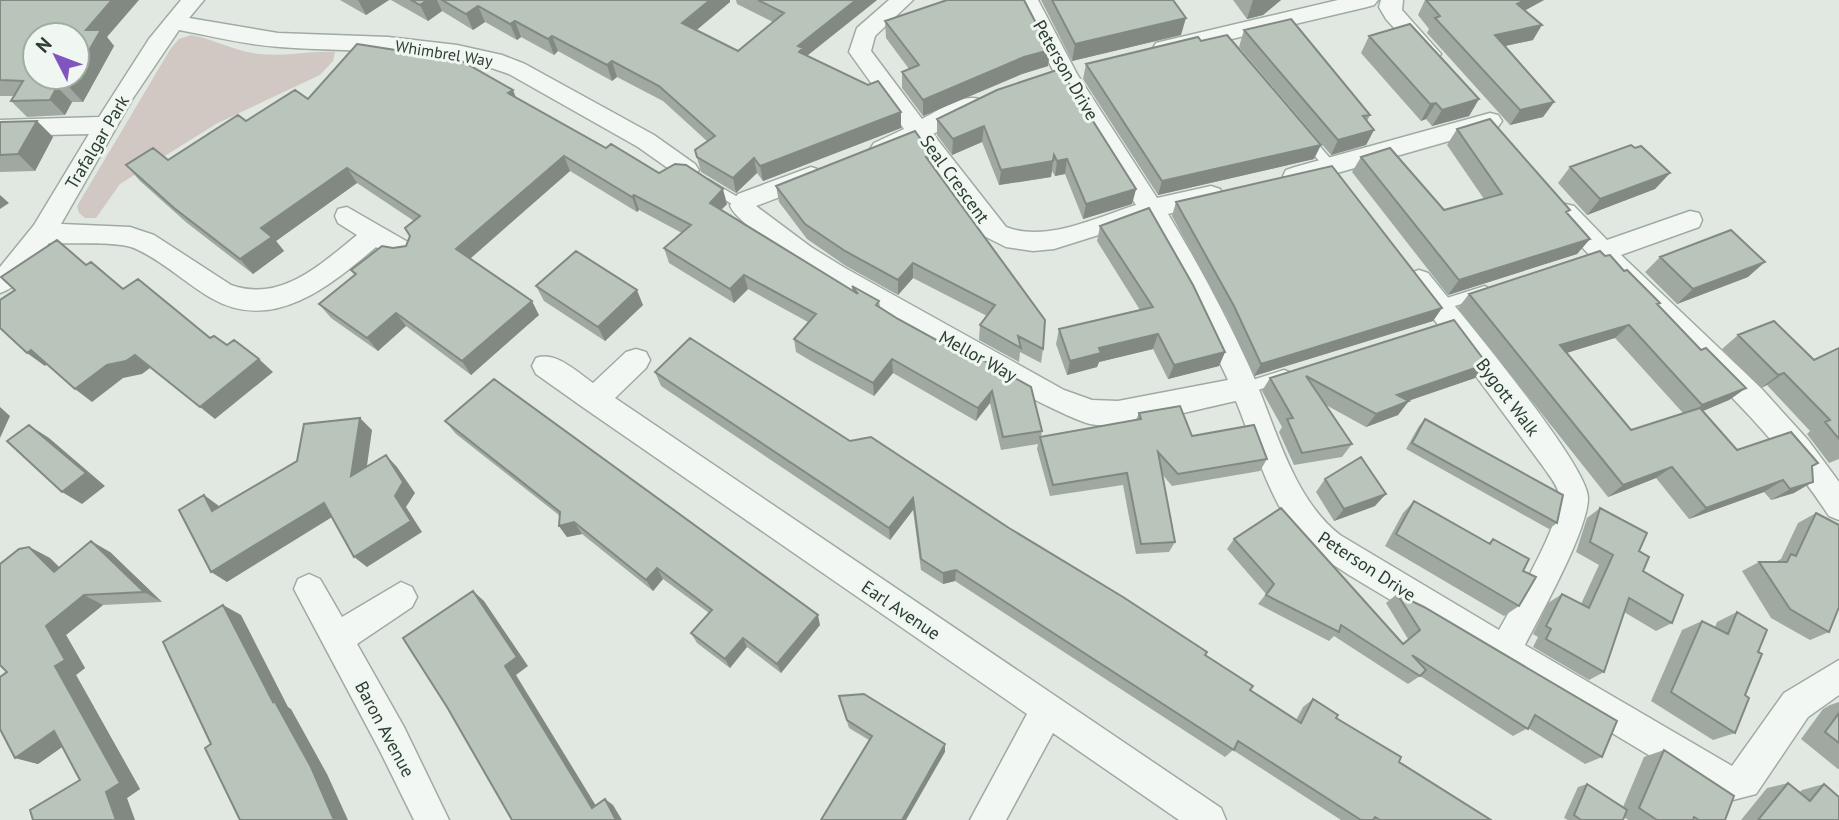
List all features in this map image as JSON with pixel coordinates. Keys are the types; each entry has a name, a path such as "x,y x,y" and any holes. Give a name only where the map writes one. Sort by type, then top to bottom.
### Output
{"street":[{"name":"Trafalgar Park","path":"0,283 32,250 174,22 193,0"},
{"name":"Seal Crescent","path":"902,0 865,33 860,42 860,52 987,224 999,235 1016,241 1053,239 1113,223 1150,209 1231,191"},
{"name":"Peterson Drive","path":"1027,0 1055,74 1086,109 1201,295 1245,388 1275,464 1304,520 1319,537 1724,783 1733,785 1744,782 1796,705 1839,676"},
{"path":"1144,53 1224,40 1367,0"},
{"path":"1392,0 1390,7 1394,14 1443,69"},
{"name":"Whimbrel Way","path":"174,22 278,40 388,44 457,52 494,60 517,69 646,141 687,170"},
{"path":"1055,74 1092,65"},
{"path":"855,159 903,141 942,118 988,98"},
{"path":"1471,100 1506,141"},
{"path":"1269,182 1339,178 1490,121"},
{"path":"0,128 108,125"},
{"path":"742,205 754,197 832,168"},
{"path":"1547,192 1597,255 1764,411 1820,476 1839,507"},
{"name":"Mellor Way","path":"742,205 747,215 836,275 1054,398 1079,408 1118,413 1245,388"},
{"path":"347,216 404,253"},
{"path":"1597,255 1690,220"},
{"path":"42,233 114,236 145,242 222,292 235,299 251,302 279,299 306,287 375,234"},
{"name":"Bygott Walk","path":"1406,263 1444,319 1555,460 1569,480 1574,495 1573,508 1505,652"},
{"path":"594,400 636,360"},
{"name":"Earl Avenue","path":"546,366 1209,820"},
{"name":"Baron Avenue","path":"309,589 392,739 432,820"},
{"path":"337,638 401,597"},
{"path":"987,820 1047,710"}],"lane":[{"path":"1297,127 1339,178"},
{"name":"Mellor Way","path":"687,170 742,205"},
{"path":"1444,319 1504,285"},
{"path":"1245,388 1293,373"}],"shaded area":[{"path":"191,35 259,54 335,52 333,61 320,75 216,124 120,184 96,218 85,218 79,213 77,206 171,48 179,39"}],"building":[{"path":"0,0 112,0 91,24 91,21 21,21 21,81 0,80"},
{"path":"411,0 427,0 420,5"},
{"path":"442,0 710,0 682,23 738,51 784,13 758,0 856,0 798,46 803,48 799,52 868,85 878,81 901,112 760,166 754,158 733,178 697,157 695,150 715,136 659,86 612,61 607,65 552,36 548,39 515,21 510,24 478,6 466,14"},
{"path":"947,0 1024,0 1050,50 1024,57 923,100 902,72 919,65 885,21"},
{"path":"1052,0 1173,0 1186,18 1075,44"},
{"path":"1426,0 1525,0 1517,4 1542,25 1495,35 1554,102 1520,110 1435,18 1440,16"},
{"path":"1291,19 1370,115 1363,116 1374,130 1338,140 1244,30"},
{"path":"1410,24 1479,99 1442,110 1436,103 1430,104 1369,36"},
{"path":"91,30 101,30 91,47"},
{"path":"1227,35 1321,145 1162,181 1086,64 1198,37 1201,41"},
{"path":"357,44 460,60 513,90 508,93 606,148 611,144 659,173 675,164 686,165 723,189 710,203 858,294 852,286 879,301 876,305 898,319 960,353 963,349 1031,387 1042,431 1003,437 992,391 978,408 892,359 873,383 809,348 794,339 816,314 744,275 730,289 664,248 691,225 634,195 632,197 564,156 456,249 532,301 462,361 396,313 367,338 319,304 356,274 351,270 382,246 406,246 410,236 405,228 420,216 347,168 261,228 272,237 240,259 174,208 126,165 153,148 168,160 238,115 246,121 295,90 308,99"},
{"path":"1060,69 1136,189 1086,204 1067,159 1057,161 1054,155 1053,161 1001,170 984,126 953,139 937,119 997,90"},
{"path":"21,84 21,91 55,91 50,100 11,101"},
{"path":"1490,119 1570,210 1566,212 1590,239 1459,280 1361,157 1390,148 1444,210 1502,194 1457,129"},
{"path":"37,121 18,154 0,155 0,122"},
{"path":"915,131 932,155 926,157 1045,320 1043,349 1018,336 1021,348 980,325 995,305 913,263 898,280 845,251 805,224 776,186"},
{"path":"1631,145 1635,148 1641,146 1670,173 1600,199 1570,167"},
{"path":"1332,166 1442,308 1261,364 1234,306 1176,202"},
{"path":"1149,208 1193,285 1225,352 1174,365 1158,334 1099,348 1101,353 1070,361 1059,329 1153,307 1100,226"},
{"path":"1731,230 1765,262 1693,289 1660,257"},
{"path":"57,240 86,265 91,262 123,289 138,279 210,338 214,336 227,345 234,340 259,359 200,407 135,355 126,361 107,365 75,389 31,350 27,353 0,328 0,300 15,290 1,277"},
{"path":"576,251 637,290 598,327 536,286"},
{"path":"1600,251 1605,256 1610,255 1624,271 1627,270 1701,350 1706,348 1746,388 1702,405 1629,325 1560,345 1631,430 1700,408 1737,450 1791,432 1818,463 1812,466 1813,482 1790,489 1783,480 1706,508 1672,467 1623,485 1469,294"},
{"path":"1454,320 1487,364 1397,395 1409,401 1376,414 1306,376 1352,444 1302,453 1287,419 1293,418 1270,378"},
{"path":"1774,321 1814,360 1839,348 1839,439 1825,422 1830,420 1784,373 1778,375 1738,335"},
{"path":"690,338 850,441 871,437 1009,528 1207,652 1205,655 1253,686 1250,690 1301,723 1313,699 1338,715 1336,718 1401,757 1399,762 1491,820 1380,820 1375,817 1373,820 1361,820 1238,741 1234,750 956,570 943,573 921,559 913,498 889,528 655,372"},
{"path":"494,379 818,615 777,664 743,638 725,659 691,633 712,610 657,568 646,580 574,522 559,526 560,512 445,421"},
{"path":"1180,406 1192,436 1254,425 1267,459 1178,474 1158,452 1175,542 1141,544 1127,473 1053,485 1040,437 1141,419 1139,413"},
{"path":"360,418 351,476 386,455 403,482 395,496 411,521 354,557 324,503 211,572 179,510 204,495 212,511 297,461 304,424"},
{"path":"1425,419 1563,495 1557,523 1412,443"},
{"path":"29,425 86,473 62,492 7,441"},
{"path":"1361,457 1386,494 1344,509 1325,479"},
{"path":"1414,501 1490,544 1493,539 1529,559 1523,571 1536,577 1519,606 1396,534"},
{"path":"1281,508 1403,644 1420,630 1397,594 1424,607 1617,721 1602,757 1535,715 1528,729 1412,655 1426,670 1420,676 1341,625 1339,632 1266,595 1274,584 1234,539"},
{"path":"1600,508 1647,533 1639,551 1649,557 1643,571 1683,595 1672,623 1629,598 1604,672 1546,639 1551,629 1546,626 1562,594 1589,608 1613,555 1590,542"},
{"path":"1816,513 1839,525 1839,607 1829,632 1790,609 1759,562 1787,562 1791,554 1796,556"},
{"path":"91,541 144,592 84,595 46,626 65,660 55,666 120,783 106,792 116,820 33,820 30,810 80,780 54,731 15,758 0,729 0,677 7,672 0,665 0,564 19,549 29,547 54,572"},
{"path":"473,591 517,657 505,666 592,808 605,799 616,820 512,820 447,707 403,638"},
{"path":"223,605 273,702 274,700 311,767 334,820 240,820 205,748 211,744 163,642"},
{"path":"1737,612 1767,630 1758,652 1762,654 1745,695 1749,698 1735,733 1671,692 1702,621 1728,634"},
{"path":"864,694 945,744 902,820 821,820 872,736 847,720 839,696"},
{"path":"1839,713 1839,743 1825,732"},
{"path":"1664,750 1734,796 1725,820 1699,820 1694,817 1693,820 1657,820 1639,808"},
{"path":"1788,783 1810,801 1824,784 1839,797 1839,820 1758,820"},
{"path":"1587,784 1627,810 1623,820 1581,820 1574,815"}]}
